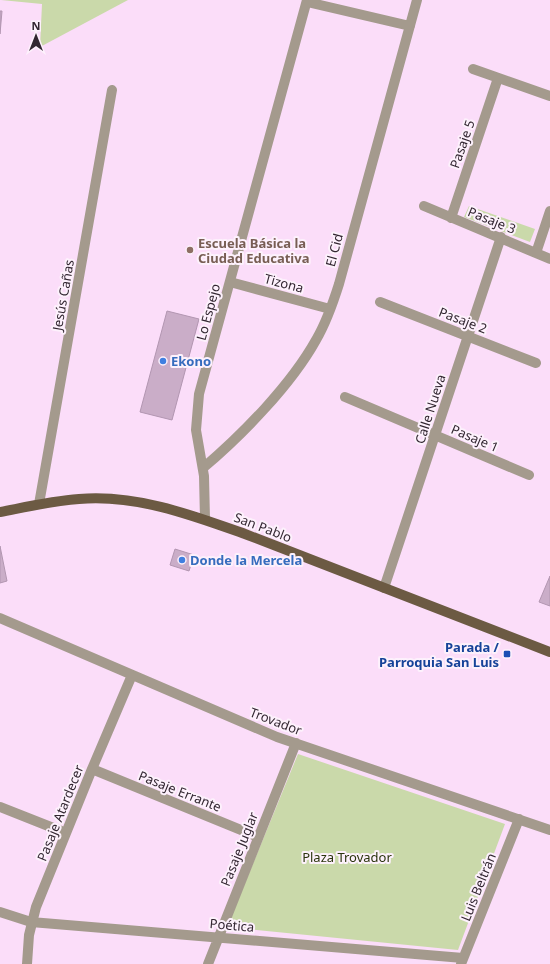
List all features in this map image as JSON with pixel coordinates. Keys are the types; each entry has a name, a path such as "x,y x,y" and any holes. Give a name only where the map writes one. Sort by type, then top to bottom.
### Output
{"main road":[{"name":"San Pablo","path":"0,512 39,504 79,499 128,500 205,519 550,652"}],"street":[{"name":"El Cid","path":"203,468 251,422 289,379 309,353 330,309 339,284 417,0"},
{"path":"307,1 410,26"},
{"name":"Lo Espejo","path":"205,519 203,468 196,430 197,406 307,1"},
{"path":"472,69 550,96"},
{"name":"Pasaje 5","path":"451,218 498,78"},
{"name":"Jesús Cañas","path":"39,504 112,90"},
{"name":"Pasaje 3","path":"424,206 550,259"},
{"path":"536,253 550,211"},
{"name":"Calle Nueva","path":"384,588 501,238"},
{"name":"Tizona","path":"230,282 330,309"},
{"name":"Pasaje 2","path":"380,302 536,363"},
{"name":"Pasaje 1","path":"345,397 529,475"},
{"name":"Trovador","path":"0,618 132,676 296,743 550,830"},
{"name":"Pasaje Atardecer","path":"27,964 31,922 92,769 132,676"},
{"name":"Pasaje Juglar","path":"208,964 296,743"},
{"name":"Pasaje Errante","path":"92,769 258,837"},
{"path":"0,807 66,833"},
{"name":"Luis Beltrán","path":"462,961 519,819"},
{"name":"Poética","path":"0,912 31,922 218,936 462,961"}],"green space":[{"path":"1,0 128,0 40,47 42,4"},
{"path":"469,206 535,229 530,242 464,217"},
{"name":"Plaza Trovador","path":"298,754 505,824 458,950 227,927"}],"building":[{"path":"0,11 2,11 0,34"},
{"path":"167,311 199,319 172,420 140,412"},
{"path":"0,546 7,581 0,583"},
{"name":"Donde la Mercela","path":"175,549 194,555 189,571 170,565"},
{"path":"550,576 550,606 539,602"}],"place":[{"name":"Escuela Básica la Ciudad Educativa","path":"190,250"},
{"name":"Ekono","path":"163,361"},
{"name":"Donde la Mercela","path":"182,560"},
{"name":"Parada / Parroquia San Luis","path":"507,654"}]}
